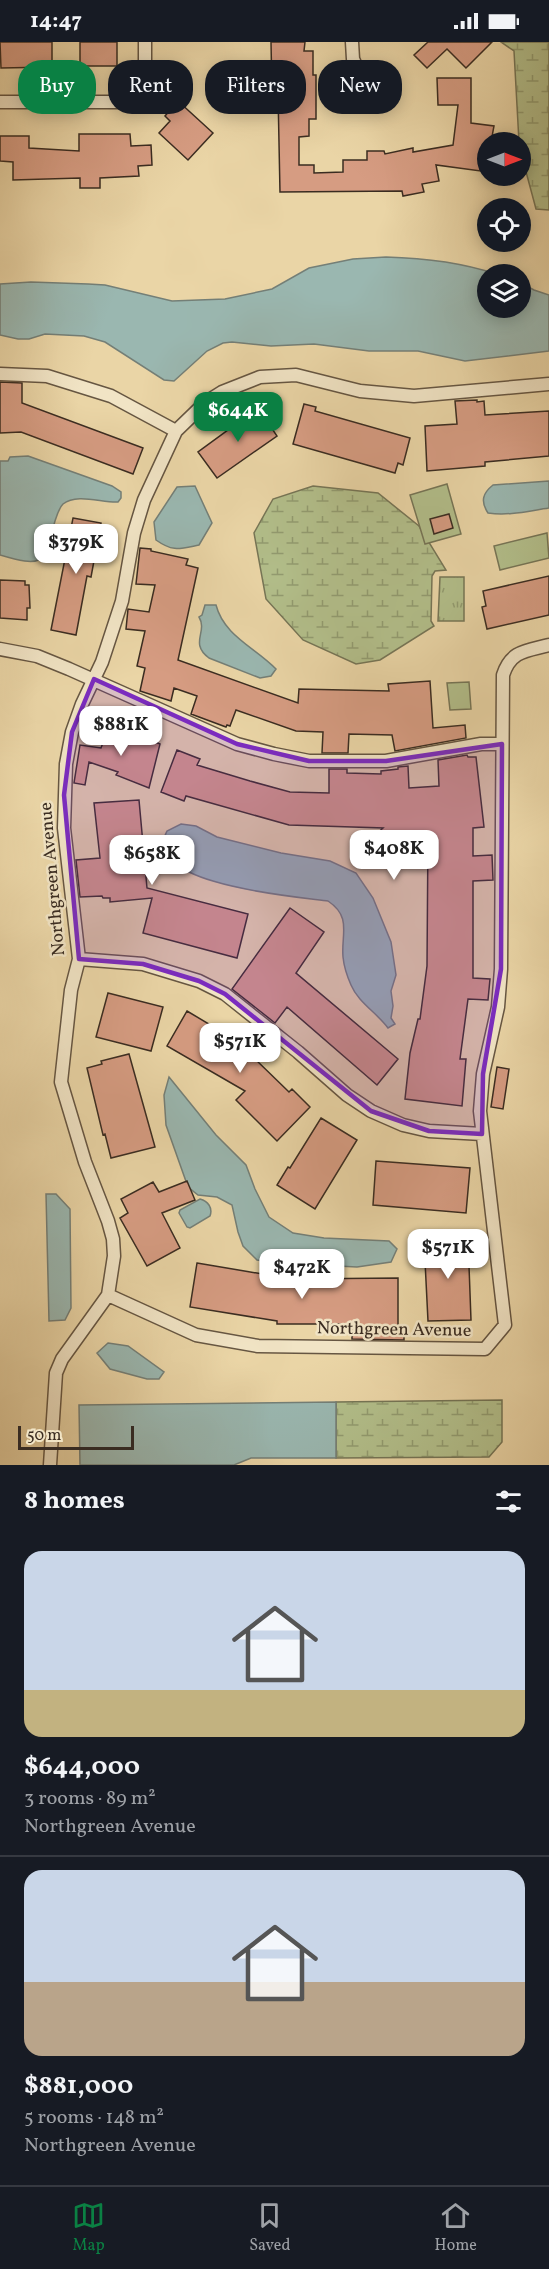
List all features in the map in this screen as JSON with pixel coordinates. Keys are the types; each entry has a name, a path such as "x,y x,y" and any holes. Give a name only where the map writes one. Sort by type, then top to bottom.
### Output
{"street":[{"path":"0,102 119,102 145,85 145,42"},
{"path":"352,42 353,60"},
{"path":"0,374 47,376 111,396 176,431"},
{"name":"Northgreen Avenue","path":"50,1465 57,1373 62,1359 108,1295 113,1277 113,1239 85,1162 61,1082 71,990 79,959 64,828 64,795 72,732 82,704 102,663 122,601 134,533 144,500 176,431 206,402 260,377 296,375 360,391 414,396 549,384"},
{"name":"Northgreen Avenue","path":"108,1295 196,1335 258,1346 485,1349 505,1325 480,1111 483,1074 498,1007 501,969 503,675 507,663 516,654 549,645"},
{"path":"0,650 37,656 94,679 237,744 309,761 386,761 481,744 502,744"},
{"path":"79,959 143,964 199,981 225,994 298,1052 347,1095 371,1111 403,1125 429,1131 482,1134"}],"highlighted area":[{"path":"94,679 237,744 309,761 386,761 502,744 501,969 483,1074 482,1134 429,1131 371,1111 225,994 199,981 143,964 79,959 64,795 72,732"}],"green space":[{"path":"501,42 549,42 549,210 536,209 530,186 531,132 518,132 514,51"},
{"path":"447,484 461,534 425,544 410,495"},
{"path":"313,486 378,493 419,526 446,570 435,571 432,576 431,621 434,626 380,660 356,664 303,640 266,599 254,533 273,499"},
{"path":"547,533 549,558 500,570 494,546"},
{"path":"440,577 464,577 464,621 438,621"},
{"path":"469,682 471,709 450,710 447,683"},
{"path":"502,1400 502,1442 489,1457 336,1458 336,1402"}],"water":[{"path":"414,258 477,268 477,318 531,318 531,288 549,295 549,351 465,361 418,351 369,351 314,344 271,346 232,342 223,343 207,351 174,381 164,380 105,342 84,336 45,334 29,339 18,339 0,335 0,284 31,282 105,285 172,301 225,299 272,289 309,268 353,259"},
{"path":"28,456 112,486 121,492 118,502 75,499 63,504 57,514 45,553 41,559 35,561 0,555 0,461 8,461 10,457"},
{"path":"549,481 549,508 503,514 488,513 484,505 487,491 493,485"},
{"path":"195,486 212,523 199,545 176,548 162,544 156,540 154,522 177,487"},
{"path":"205,605 216,605 220,616 233,633 276,669 271,676 260,678 209,658 203,653 199,642 202,628 199,617"},
{"path":"181,824 196,826 217,837 281,853 330,861 356,873 373,898 391,942 396,975 391,991 393,1006 391,1018 395,1024 388,1028 354,991 343,961 343,920 335,907 328,901 257,891 226,885 198,876 176,864 164,849 167,831"},
{"path":"169,1077 216,1135 246,1165 269,1217 293,1233 324,1238 389,1241 397,1249 391,1262 357,1267 257,1260 243,1246 232,1205 217,1197 198,1195 188,1187 166,1125 164,1095"},
{"path":"46,1194 56,1194 70,1209 71,1308 65,1320 49,1321"},
{"path":"200,1199 209,1205 210,1216 190,1228 187,1227 179,1213 180,1210"},
{"path":"108,1343 128,1346 164,1372 159,1379 147,1379 110,1369 97,1353"},
{"path":"336,1402 336,1458 251,1458 234,1465 80,1465 79,1405"}],"building":[{"path":"0,42 52,42 52,60 18,60 18,68 1,68"},
{"path":"80,42 117,42 117,60 108,60 108,66 96,66 96,60 80,60"},
{"path":"271,42 305,42 304,51 313,51 313,75 316,75 316,119 309,119 309,136 299,137 299,165 314,165 314,173 343,172 343,160 367,160 367,151 384,151 385,154 413,148 413,152 453,145 458,105 438,105 437,78 471,78 471,123 494,126 493,132 477,132 477,171 436,165 439,181 422,184 424,192 403,196 402,191 280,192 278,114 306,114 306,60 271,60"},
{"path":"428,42 492,42 466,68 447,49 427,68 414,55"},
{"path":"167,114 192,114 213,133 188,160 159,133 170,121 165,116"},
{"path":"79,134 130,134 131,146 151,145 152,165 138,166 139,176 100,178 100,188 80,188 80,178 13,180 13,162 0,161 0,136 29,136 29,148 79,151"},
{"path":"0,382 22,383 22,403 143,448 133,474 21,432 0,433"},
{"path":"477,400 477,402 484,401 485,415 549,411 549,456 485,462 485,466 427,471 425,426 457,424 455,401"},
{"path":"304,404 316,407 315,411 410,438 403,465 398,463 395,473 293,444"},
{"path":"258,408 277,436 217,478 198,452"},
{"path":"449,514 453,528 434,534 430,519"},
{"path":"73,518 101,523 91,577 87,576 76,635 51,630"},
{"path":"140,548 188,559 186,565 198,568 178,660 298,703 299,689 389,691 388,684 430,681 433,728 465,725 466,738 395,751 392,735 349,734 348,753 322,753 323,732 296,731 236,710 230,726 226,727 191,714 197,696 174,688 171,701 140,691 145,668 137,666 145,631 126,629 128,609 149,612 155,585 136,584"},
{"path":"549,576 549,615 487,629 482,607 486,606 483,591"},
{"path":"0,580 25,581 25,585 29,585 30,608 27,608 27,620 0,618"},
{"path":"110,724 160,744 149,788 116,775 118,772 89,762 85,785 74,783 80,745 101,748"},
{"path":"177,750 200,759 197,765 250,781 290,792 329,793 329,769 347,769 347,773 381,774 381,771 408,766 409,788 439,786 438,760 467,755 476,757 484,827 473,828 473,856 492,855 493,880 473,881 473,978 490,979 488,1000 468,999 460,1059 466,1059 462,1106 405,1099 410,1053 418,1019 420,1019 427,966 428,832 375,836 389,851 376,863 361,848 383,828 289,825 186,796 184,801 161,792"},
{"path":"139,800 147,888 248,914 237,958 143,933 152,898 110,902 110,898 102,896 80,897 76,860 100,858 94,803"},
{"path":"290,908 324,932 296,973 398,1059 377,1085 287,1007 275,1023 232,989"},
{"path":"108,993 163,1007 151,1051 96,1037"},
{"path":"187,1011 239,1042 237,1045 255,1056 254,1058 289,1092 292,1089 310,1107 277,1141 236,1100 245,1091 167,1046"},
{"path":"129,1054 155,1147 111,1158 105,1134 103,1135 87,1068 102,1064 101,1061"},
{"path":"497,1067 509,1069 503,1109 491,1107"},
{"path":"321,1118 357,1140 315,1209 277,1185"},
{"path":"376,1161 470,1168 466,1213 373,1205"},
{"path":"187,1181 195,1200 162,1213 180,1248 147,1266 120,1218 128,1213 121,1199 153,1182 159,1192"},
{"path":"468,1239 471,1320 428,1321 424,1241"},
{"path":"197,1263 292,1279 398,1278 398,1331 404,1331 404,1340 352,1339 352,1324 277,1324 277,1321 190,1307"}]}
